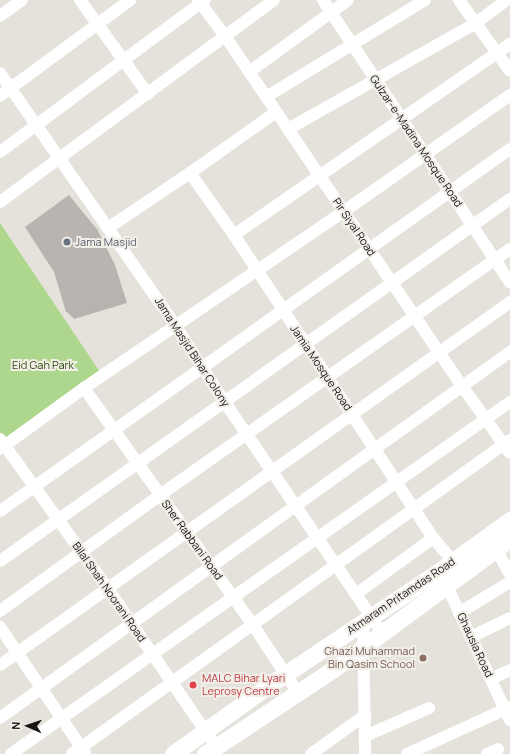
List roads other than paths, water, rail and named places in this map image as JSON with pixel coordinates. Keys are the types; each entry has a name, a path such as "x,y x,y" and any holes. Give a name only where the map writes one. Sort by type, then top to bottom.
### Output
{"main road":[{"name":"Atmaram Pritamdas Road","path":"211,750 364,647 382,633 446,572 510,520"},
{"name":"Atmaram Pritamdas Road","path":"173,754 367,618 446,572 496,549 510,539"}],"street":[{"path":"0,16 22,0"},
{"path":"80,0 148,94"},
{"path":"0,96 130,0"},
{"path":"0,202 274,0"},
{"name":"Gulzar-e-Madina Mosque Road","path":"323,0 510,283"},
{"path":"249,72 348,0"},
{"path":"266,97 425,0"},
{"path":"459,0 510,71"},
{"path":"288,129 476,23 507,0"},
{"path":"0,152 201,1"},
{"name":"Pir Siyal Road","path":"201,1 462,386 486,420 508,446"},
{"path":"234,235 510,44"},
{"name":"Jama Masjid Bihar Colony","path":"0,73 175,325 224,401 336,564 356,594 367,618 382,633"},
{"path":"2,444 343,212 510,95"},
{"path":"108,228 190,173 276,112"},
{"path":"0,511 510,149"},
{"name":"Jamia Mosque Road","path":"190,173 234,235 433,538 446,572"},
{"path":"0,561 510,199"},
{"path":"0,610 160,495 510,249"},
{"path":"0,665 510,302"},
{"path":"0,718 510,352"},
{"name":"Sher Rabbani Road","path":"84,388 253,625 298,692"},
{"path":"12,754 510,402"},
{"name":"Bilal Shah Noorani Road","path":"2,444 108,589 172,682 205,731 211,750"},
{"path":"0,627 62,718 80,752 172,682 336,564 414,509 508,446"},
{"path":"356,594 433,538"},
{"path":"496,549 510,574"},
{"name":"Ghausia Road","path":"446,572 459,613 508,712"},
{"path":"459,613 510,582"},
{"path":"365,754 364,647 367,618"},
{"path":"471,637 510,618"},
{"path":"491,679 510,670"},
{"path":"365,736 429,708"},
{"path":"407,754 508,712"},
{"path":"311,754 365,715"}],"place":[{"name":"Jama Masjid","path":"67,242"},
{"name":"Ghazi Muhammad Bin Qasim School","path":"423,658"},
{"name":"MALC Bihar Lyari Leprosy Centre","path":"193,685"}],"park label":[{"name":"Eid Gah Park","path":"43,365"}]}
